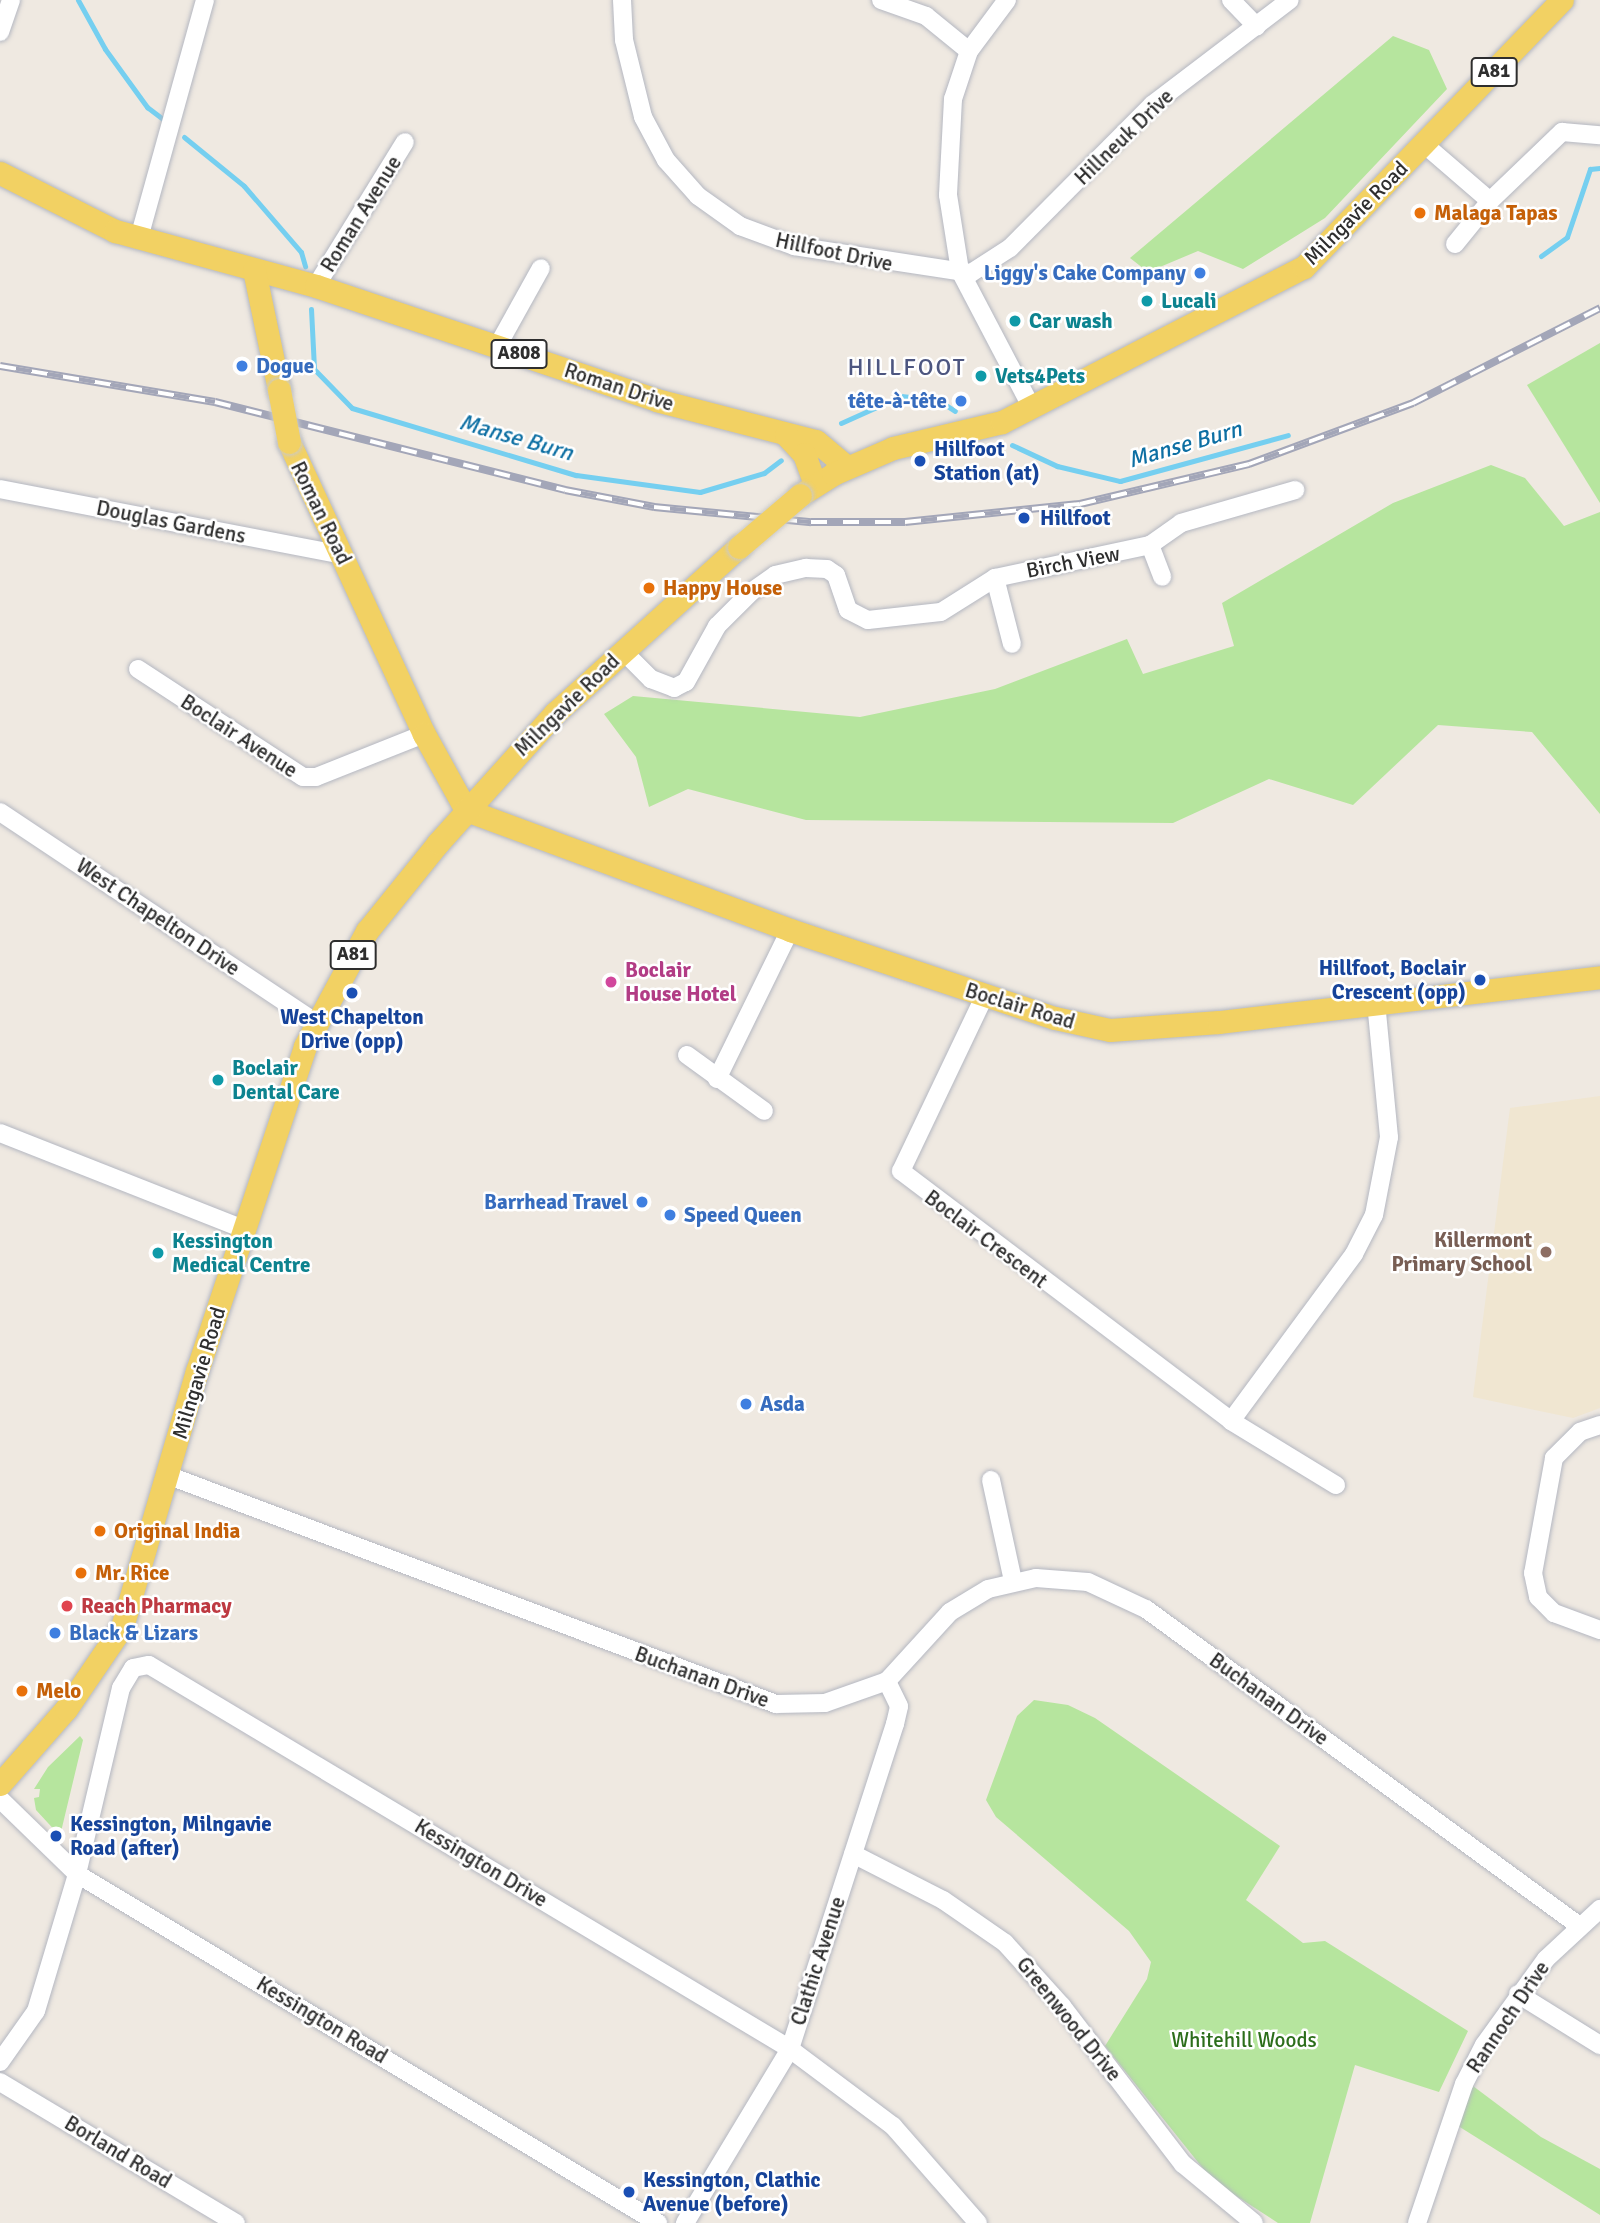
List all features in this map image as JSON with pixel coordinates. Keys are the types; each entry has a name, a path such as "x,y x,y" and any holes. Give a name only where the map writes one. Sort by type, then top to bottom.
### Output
{"main road":[{"name":"Milngavie Road","path":"0,1784 66,1709 122,1627 244,1228 316,1023 368,931 466,810 555,713 807,489 847,467 892,448 983,430 1032,408 1304,267 1425,145 1562,0"},
{"name":"A808","path":"0,173 115,231 254,270"},
{"name":"Roman Drive","path":"254,270 316,286 656,400 816,441 847,467"},
{"name":"Roman Road","path":"254,270 289,442 424,734 466,810"},
{"path":"786,435 803,454 807,489"},
{"name":"Boclair Road","path":"466,810 790,930 1071,1023 1110,1030 1376,1003 1600,976"}],"street":[{"path":"0,32 11,0"},
{"path":"139,238 205,0"},
{"name":"Hillfoot Drive","path":"622,0 624,40 643,117 666,160 698,196 740,226 794,246 960,271"},
{"path":"881,0 926,16 969,51"},
{"path":"1007,0 969,51 953,99 948,151 951,222 960,271 1032,408"},
{"path":"1231,0 1257,27"},
{"name":"Hillneuk Drive","path":"960,271 971,272 1010,248 1152,105 1290,0"},
{"path":"1455,244 1490,201 1562,132 1600,135"},
{"name":"Roman Avenue","path":"316,286 405,142"},
{"path":"1425,145 1490,201"},
{"path":"497,347 541,268"},
{"name":"Douglas Gardens","path":"0,489 342,555"},
{"name":"Birch View","path":"623,651 651,679 674,688 687,682 717,626 751,592 775,575 806,568 828,569 836,575 848,610 868,620 941,612 995,578 1150,544 1181,523 1295,490"},
{"path":"1150,544 1162,577"},
{"path":"995,578 1012,645"},
{"name":"Boclair Avenue","path":"138,669 303,778 316,777 424,734"},
{"name":"West Chapelton Drive","path":"0,812 316,1023"},
{"path":"717,1079 790,930"},
{"name":"Boclair Crescent","path":"985,995 901,1171 1231,1421 1336,1485"},
{"path":"1231,1421 1354,1254 1374,1215 1389,1137 1376,1003"},
{"path":"687,1055 764,1111"},
{"path":"0,1133 244,1228"},
{"path":"1600,1424 1580,1432 1554,1458 1533,1573 1538,1597 1554,1613 1600,1630"},
{"name":"Buchanan Drive","path":"167,1475 776,1704 825,1703 887,1681 950,1612 988,1589 1013,1581 1058,1578 1088,1582 1146,1609 1578,1926"},
{"path":"991,1479 1013,1581"},
{"name":"Kessington Drive","path":"0,2062 36,2011 77,1874 121,1688 133,1668 149,1665 790,2049 893,2126 978,2223"},
{"name":"Clathic Avenue","path":"685,2223 790,2049 899,1706 887,1681"},
{"name":"Kessington Road","path":"0,1799 77,1874 658,2223"},
{"name":"Greenwood Drive","path":"853,1854 943,1900 1005,1943 1062,2006 1183,2164 1254,2223"},
{"name":"Rannoch Drive","path":"1416,2223 1464,2084 1518,1994 1578,1926 1600,1909"},
{"path":"1518,1994 1600,2045"},
{"name":"Borland Road","path":"0,2082 236,2223"}],"shaded area":[{"name":"Killermont Primary School","path":"1600,1096 1600,1408 1573,1418 1473,1397 1510,1108"}],"green space":[{"path":"1393,36 1429,50 1447,89 1325,218 1243,269 1198,251 1148,272 1130,258"},
{"path":"1600,343 1600,503 1527,385"},
{"path":"1491,465 1525,478 1564,526 1600,512 1600,814 1532,732 1438,725 1353,805 1269,779 1173,823 806,820 688,789 649,807 636,757 604,714 633,696 860,717 995,689 1127,639 1143,674 1234,646 1222,603 1393,503"},
{"name":"Whitehill Woods","path":"1034,1700 1068,1705 1095,1718 1280,1846 1246,1900 1303,1943 1325,1941 1468,2031 1439,2092 1355,2065 1310,2223 1278,2223 1213,2181 1105,2046 1147,1979 1151,1962 1129,1931 996,1817 986,1800 1017,1716"},
{"path":"80,1736 83,1740 60,1836 36,1810 34,1798 39,1797 40,1789 34,1789 48,1767"},
{"path":"1473,2086 1541,2137 1600,2169 1600,2215 1455,2124"}],"waterway":[{"name":"Manse Burn","path":"78,0 105,49 147,107 168,123"},
{"name":"Manse Burn","path":"184,137 244,186 301,252 305,266"},
{"name":"Manse Burn","path":"1541,256 1567,237 1590,169 1600,168"},
{"name":"Manse Burn","path":"311,309 314,369 352,408 576,475 700,492 764,473 781,460"},
{"name":"Manse Burn","path":"841,423 901,396 938,400 955,411"},
{"name":"Manse Burn","path":"1012,445 1057,466 1120,481 1288,435"}],"railway":[{"path":"0,366 215,402 565,490 654,507 811,522 905,522 1080,504 1249,464 1413,403 1600,308"}],"place":[{"name":"Malaga Tapas","path":"1420,213"},
{"name":"Liggy's Cake Company","path":"1200,273"},
{"name":"Lucali","path":"1147,301"},
{"name":"Car wash","path":"1015,321"},
{"name":"Dogue","path":"242,366"},
{"name":"Vets4Pets","path":"981,376"},
{"name":"tête-à-tête","path":"961,401"},
{"name":"Hillfoot Station (at)","path":"920,461"},
{"name":"Hillfoot","path":"1024,518"},
{"name":"Happy House","path":"649,588"},
{"name":"Hillfoot, Boclair Crescent (opp)","path":"1480,980"},
{"name":"Boclair House Hotel","path":"611,982"},
{"name":"West Chapelton Drive (opp)","path":"352,993"},
{"name":"Boclair Dental Care","path":"218,1080"},
{"name":"Barrhead Travel","path":"642,1202"},
{"name":"Speed Queen","path":"670,1215"},
{"name":"Killermont Primary School","path":"1546,1252"},
{"name":"Kessington Medical Centre","path":"158,1253"},
{"name":"Asda","path":"746,1404"},
{"name":"Original India","path":"100,1531"},
{"name":"Mr. Rice","path":"81,1573"},
{"name":"Reach Pharmacy","path":"67,1606"},
{"name":"Black & Lizars","path":"55,1633"},
{"name":"Melo","path":"22,1691"},
{"name":"Kessington, Milngavie Road (after)","path":"56,1836"},
{"name":"Kessington, Clathic Avenue (before)","path":"629,2192"}],"district":[{"name":"HILLFOOT","path":"907,368"}]}
